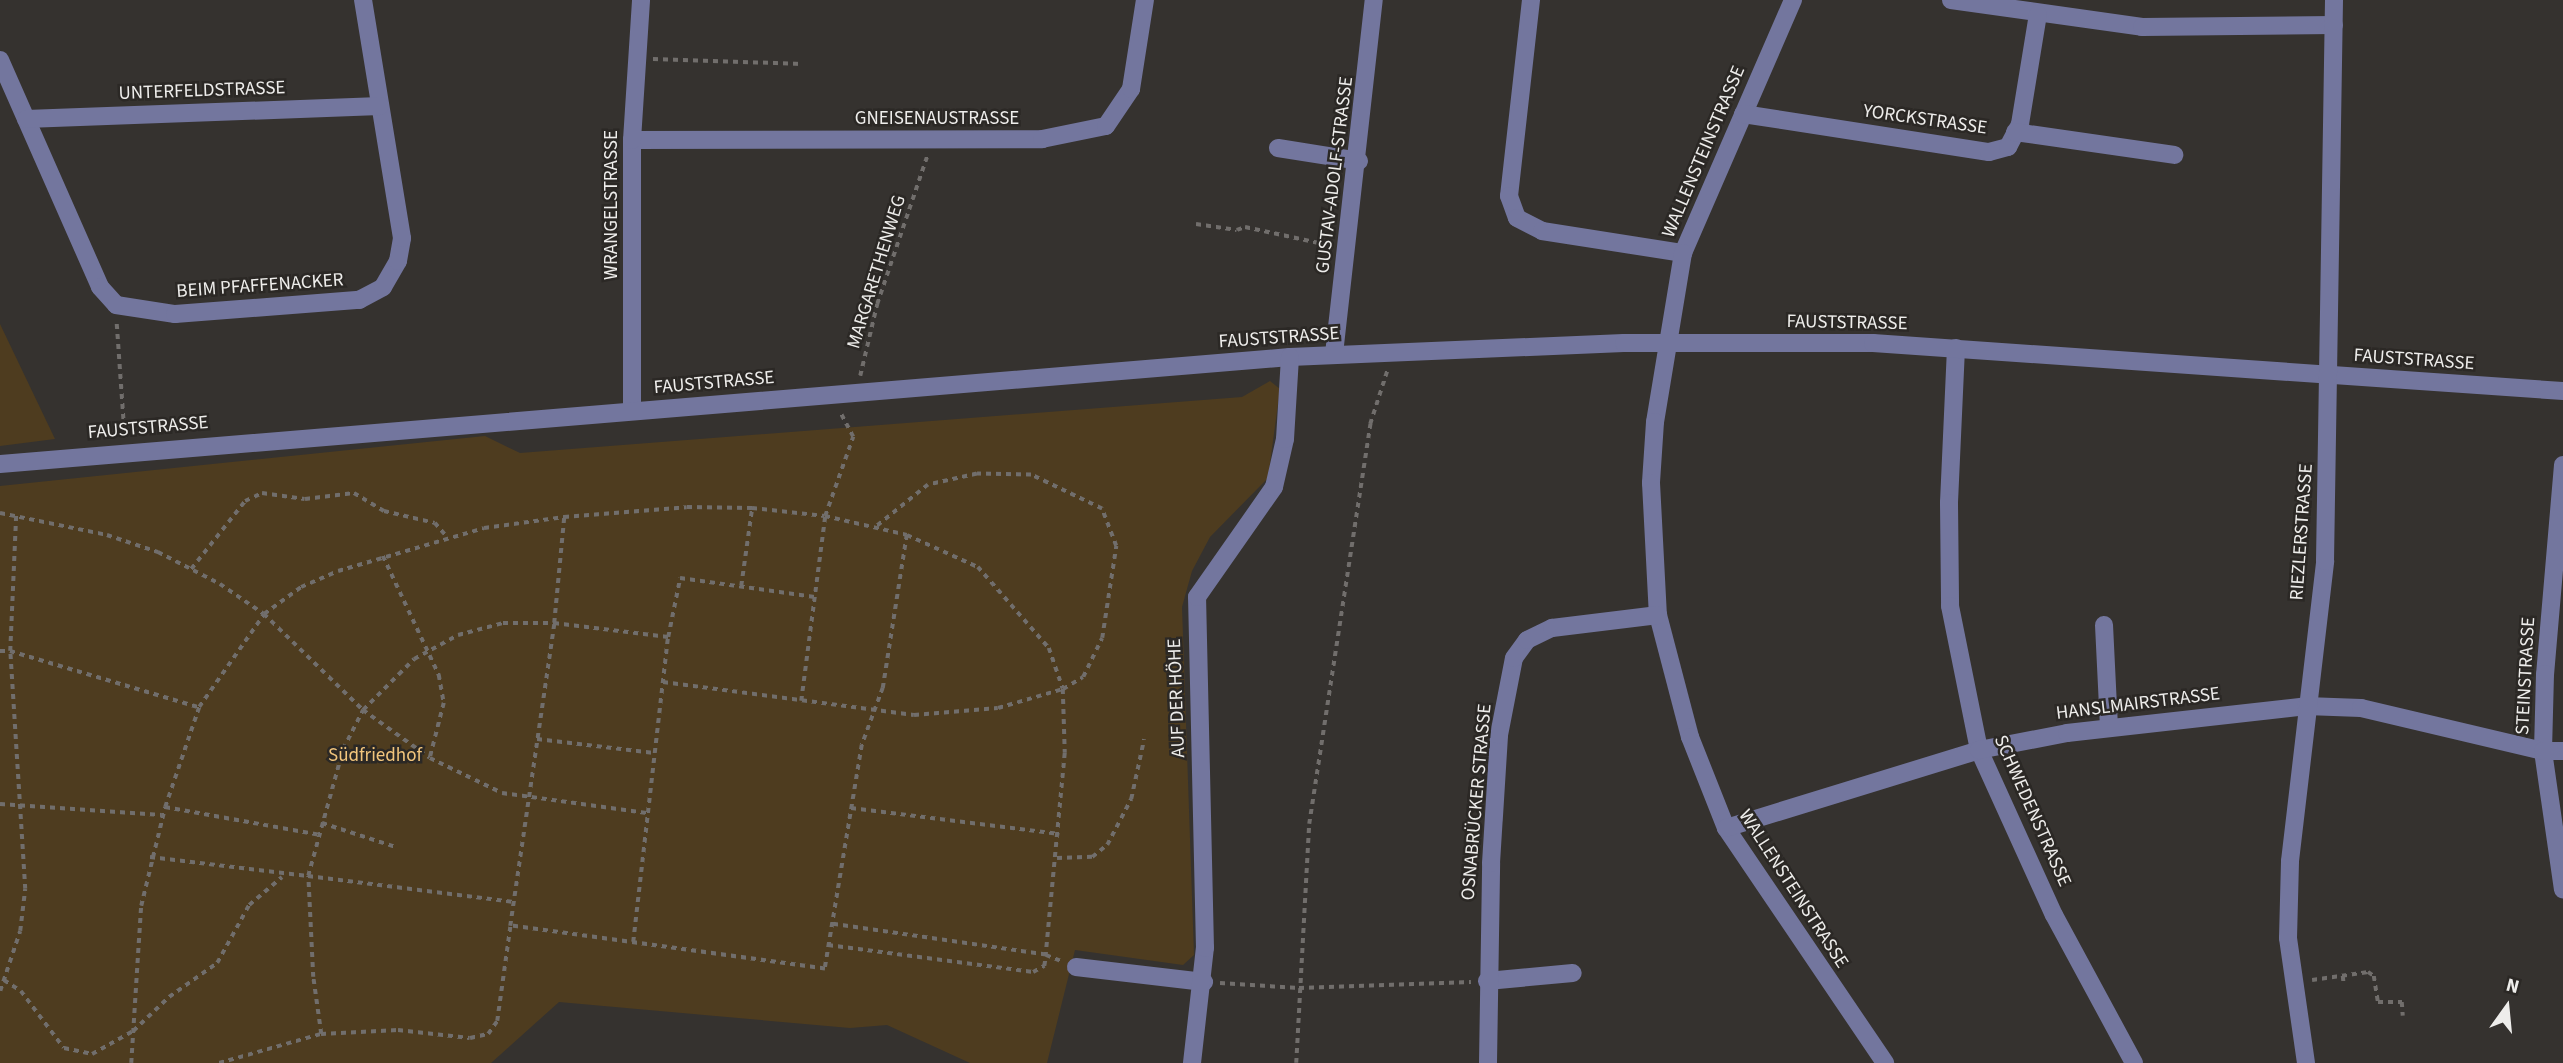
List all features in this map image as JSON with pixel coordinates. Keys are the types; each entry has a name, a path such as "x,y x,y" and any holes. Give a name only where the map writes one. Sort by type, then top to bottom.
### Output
{"street":[{"name":"BEIM PFAFFENACKER","path":"116,305 175,314 359,300 383,286 398,261 402,238 363,0"},
{"name":"WRANGELSTRASSE","path":"632,411 632,140 640,0"},
{"name":"GNEISENAUSTRASSE","path":"632,140 1042,139 1106,126 1131,89 1145,0"},
{"name":"GUSTAV-ADOLF-STRASSE","path":"1334,354 1359,161 1374,0"},
{"path":"1531,0 1509,196 1517,218 1542,231 1683,253"},
{"name":"WALLENSTEINSTRASSE","path":"1793,0 1683,253 1665,342 1651,483 1658,615 1690,737 1726,828 1885,1063"},
{"path":"1951,0 2143,27 2334,25"},
{"name":"RIEZLERSTRASSE","path":"2306,1063 2292,983 2288,938 2290,861 2325,561 2334,0"},
{"name":"YORCKSTRASSE","path":"1743,114 1989,152 2008,147 2015,132 2038,14"},
{"path":"0,60 100,287 116,305"},
{"name":"UNTERFELDSTRASSE","path":"26,119 380,106"},
{"path":"2015,132 2174,155"},
{"path":"1278,148 1359,161"},
{"name":"FAUSTSTRASSE","path":"0,464 126,451 1290,357 1665,342 1956,348 2563,391"},
{"name":"SCHWEDENSTRASSE","path":"1956,348 1949,503 1950,606 1979,750 2054,915 2134,1063"},
{"name":"AUF DER HÖHE","path":"1192,1063 1204,982 1197,597 1274,487 1284,439 1290,357"},
{"name":"STEINSTRASSE","path":"2563,465 2543,751 2563,890"},
{"name":"OSNABRÜCKER STRASSE","path":"1488,1063 1487,981 1499,735 1514,658 1527,640 1552,628 1658,615"},
{"path":"2104,625 2109,728"},
{"name":"HANSLMAIRSTRASSE","path":"1726,828 1979,750 2109,728 2306,706 2361,708 2543,751 2563,751"},
{"path":"1076,967 1204,982"},
{"path":"1487,981 1573,974"}],"path":[{"path":"637,59 802,64"},
{"name":"MARGARETHENWEG","path":"840,394 840,377 860,376 877,304 932,140"},
{"path":"1196,224 1237,230 1245,227 1348,248"},
{"path":"116,305 126,451"},
{"path":"1296,1063 1309,824 1370,424 1387,381 1387,366"},
{"path":"801,701 825,516 853,437 840,416 840,394"},
{"path":"663,682 874,710 956,713 998,708 1063,689 1083,677 1102,638 1116,546 1102,509 1031,475 977,474 928,485 875,528"},
{"path":"191,569 245,502 262,493 304,499 354,493 384,511 435,523 447,537"},
{"path":"131,1063 141,906 150,857 162,815 199,707 264,614 300,586 383,556 447,537 564,517 687,507 752,508 825,516 907,535 978,567 1049,648 1063,689 1059,834 1044,966 1033,972 828,945"},
{"path":"741,586 752,508"},
{"path":"0,513 16,514 107,535 191,569 264,614 363,710 430,758 502,793 529,800 647,813"},
{"path":"0,991 20,931 25,888 10,651 16,514"},
{"path":"219,1063 321,1034 398,1030 470,1038 488,1034 497,1021 554,623 564,517"},
{"path":"510,926 825,969 862,745 883,688 907,535"},
{"path":"383,556 430,650 444,703 430,758"},
{"path":"633,942 668,637 680,578 815,597"},
{"path":"321,1034 313,977 308,876 343,749 363,710 414,659 458,635 503,623 554,623 668,637"},
{"path":"0,651 10,651 199,707"},
{"path":"1057,859 1092,857 1107,845 1131,799 1144,738"},
{"path":"537,739 654,753"},
{"path":"0,804 21,803 162,815"},
{"path":"165,807 320,835"},
{"path":"851,808 1059,834"},
{"path":"322,823 396,847"},
{"path":"150,857 284,876 308,876 513,902"},
{"path":"4,980 21,991 49,1033 64,1048 92,1054 133,1031 169,996 217,963 249,905 284,876"},
{"path":"831,924 1046,955 1076,967"},
{"path":"2292,983 2368,972 2374,976 2378,1002 2402,1002 2403,1016"},
{"path":"2343,976 2344,985"},
{"path":"1204,982 1299,988 1487,981"}],"green space":[{"path":"0,324 55,439 0,446"},
{"name":"Südfriedhof","path":"1270,381 1280,389 1268,478 1210,537 1192,571 1182,607 1194,955 1183,965 1075,950 1047,1063 970,1063 887,1025 850,1028 559,1002 491,1063 0,1063 0,486 485,436 520,453 1242,397"}]}
